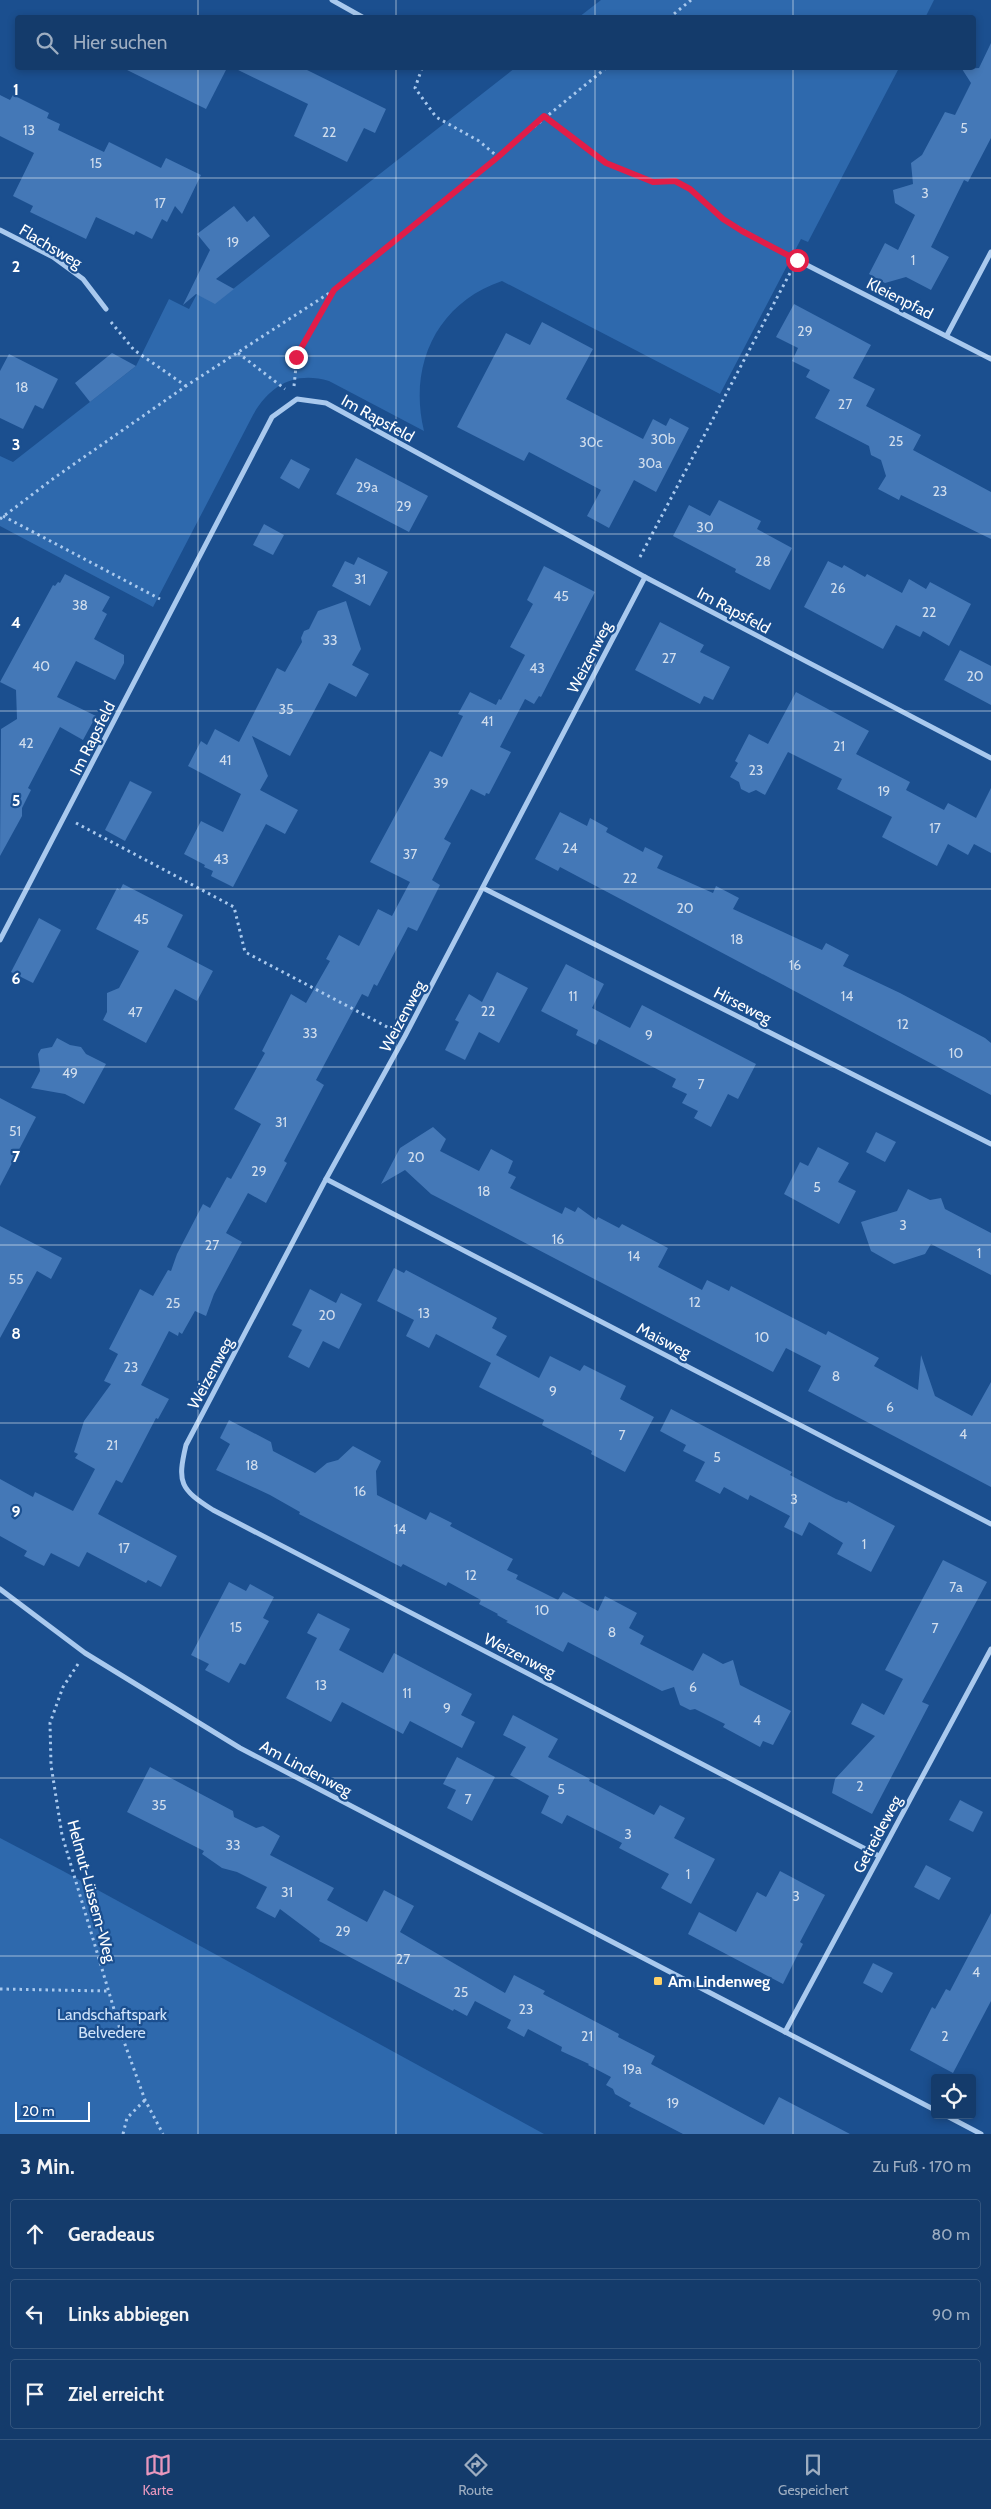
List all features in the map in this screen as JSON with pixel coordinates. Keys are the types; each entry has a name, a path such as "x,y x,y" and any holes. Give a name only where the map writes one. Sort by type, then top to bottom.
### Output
{"street":[{"path":"332,0 359,15"},
{"name":"Flachsweg","path":"0,230 53,257 82,279 106,309"},
{"path":"947,335 991,252"},
{"name":"Kleienpfad","path":"797,260 991,359"},
{"name":"Im Rapsfeld","path":"0,940 272,417 297,399 326,403 632,571 991,758"},
{"name":"Weizenweg","path":"644,577 484,888 326,1179 186,1445 180,1468 183,1485 193,1498 213,1510 879,1856"},
{"name":"Hirseweg","path":"484,888 991,1144"},
{"name":"Maisweg","path":"326,1179 991,1524"},
{"name":"Am Lindenweg","path":"0,1588 85,1653 240,1748 931,2108"},
{"name":"Getreideweg","path":"785,2032 991,1649"},
{"path":"953,2119 981,2134"}],"path":[{"path":"673,15 691,0"},
{"path":"421,70 415,88 436,117 479,141 498,157"},
{"path":"174,607 2,518 54,478 186,386 334,290 498,157 544,116 603,70"},
{"path":"544,116 606,163 653,182 675,181 690,189 735,227 797,260 632,571"},
{"path":"297,399 293,381 296,357 334,290"},
{"path":"106,309 114,328 134,350 186,386"},
{"path":"238,353 297,399"},
{"path":"64,818 234,907 245,952 405,1036"},
{"name":"Helmut-Lüssem-Weg","path":"85,1653 63,1687 50,1723 51,1765 62,1835 107,1992 145,2100 163,2134"},
{"path":"0,1989 107,1992"},
{"path":"123,2134 127,2118 145,2100"}],"green space":[{"path":"601,0 934,0 926,15 582,15"},
{"path":"512,70 898,70 808,242 801,239 720,394 502,281 479,291 460,304 445,321 433,340 425,360 420,383 420,407 424,431 329,381 317,378 294,379 276,388 267,396 253,415 153,607 0,526 0,456 13,462 136,366 169,299 189,309 197,294 215,303"},
{"name":"Landschaftspark Belvedere","path":"0,1838 63,1871 544,2134 0,2134"}],"building":[{"path":"991,43 991,138 968,182 964,180 931,247 949,257 931,290 906,277 885,283 869,274 885,243 898,250 915,215 895,203 893,190 913,184 911,163 922,155 945,112 955,115 971,83 963,70 976,70 976,68 979,68"},
{"path":"127,70 226,70 206,109"},
{"path":"238,70 307,70 386,109 375,133 364,128 347,162 294,136 308,104"},
{"path":"0,95 10,100 13,95 49,113 47,118 60,124 58,130 104,152 109,142 161,168 166,158 201,175 182,214 175,206 167,222 162,219 152,239 136,231 134,235 96,217 86,239 30,212 33,206 13,196 34,153 0,136"},
{"path":"234,206 247,222 254,216 270,236 216,279 234,289 215,304 196,294 183,305 210,250 197,234"},
{"path":"794,304 871,345 853,378 875,389 866,406 921,435 913,450 991,492 991,539 901,495 899,500 878,489 886,476 881,460 871,455 869,446 815,418 830,390 806,377 810,370 792,361 798,348 776,337"},
{"path":"542,322 593,349 566,399 643,439 653,419 666,426 670,418 689,428 656,492 634,480 609,528 587,516 601,490 529,452 524,461 457,427 506,333 530,345"},
{"path":"112,353 136,366 90,402 75,383"},
{"path":"9,354 58,379 43,409 35,405 23,429 0,418 0,371"},
{"path":"356,458 428,496 409,532 336,494"},
{"path":"291,459 310,469 299,489 280,478"},
{"path":"719,500 761,521 757,529 792,548 770,590 735,572 736,569 673,536 689,505 710,516"},
{"path":"264,524 284,535 273,555 253,545"},
{"path":"358,557 388,572 370,606 332,586 345,561 354,565"},
{"path":"828,561 842,568 844,565 865,577 867,574 902,593 909,579 926,589 930,582 971,604 949,646 923,631 920,637 896,625 883,649 804,607"},
{"path":"544,566 595,592 541,697 539,696 534,704 525,699 500,747 511,752 489,794 486,793 485,796 471,789 444,839 451,843 432,880 440,885 417,931 408,927 377,986 374,984 368,997 362,994 316,1080 324,1085 284,1161 287,1163 266,1203 248,1193 226,1233 242,1242 214,1294 206,1316 195,1311 182,1334 179,1332 178,1336 169,1331 141,1385 169,1399 158,1419 156,1418 122,1483 116,1480 98,1514 177,1556 161,1587 148,1580 146,1583 87,1552 79,1567 51,1553 44,1566 24,1556 27,1551 0,1536 0,1479 33,1497 35,1492 73,1511 95,1469 75,1458 78,1454 74,1452 84,1421 111,1384 104,1381 118,1354 109,1349 140,1289 153,1296 168,1270 171,1271 177,1254 203,1204 210,1208 227,1177 231,1179 261,1124 234,1109 265,1053 262,1051 291,994 306,1003 330,961 326,959 339,935 359,946 378,909 392,916 410,882 370,862 430,751 442,757 463,716 458,714 470,692 496,705 499,699 501,700 525,655 510,647 533,604 527,600"},
{"path":"65,574 110,597 102,611 107,614 94,639 124,655 124,663 115,680 76,661 57,697 96,716 83,740 60,727 28,788 31,790 22,808 22,816 0,856 1,729 17,719 16,690 0,682 53,585 55,586 58,582 60,583"},
{"path":"346,601 361,649 352,665 369,674 356,697 329,683 290,756 252,736 268,776 260,790 298,810 285,834 266,824 233,887 211,876 213,871 184,854 201,821 223,832 241,794 188,766 201,741 207,745 215,729 239,742 277,668 285,672 302,642 301,638 304,631 309,629 318,611"},
{"path":"660,622 704,645 700,652 730,667 713,700 704,696 700,704 635,670"},
{"path":"960,650 991,666 991,705 944,680"},
{"path":"796,692 869,731 856,754 910,782 906,790 944,810 948,803 976,818 991,788 991,853 974,844 968,855 948,844 937,866 882,837 892,817 837,789 842,779 788,752 765,795 756,790 749,793 741,789 739,782 730,777 738,763 735,761 749,734 768,744"},
{"path":"130,781 152,792 125,841 105,830"},
{"path":"560,812 587,826 590,818 608,828 606,832 643,852 645,847 663,856 657,868 713,893 716,886 739,898 733,909 822,950 826,943 849,955 843,966 900,993 985,1038 991,1043 991,1095 560,867 558,871 535,859"},
{"path":"123,884 183,915 167,947 213,971 197,1001 175,989 146,1043 103,1020 107,1012 107,993 119,988 139,951 96,929 117,888 120,890"},
{"path":"39,918 61,930 33,983 11,972"},
{"path":"566,964 604,984 592,1008 630,1028 642,1005 756,1064 738,1099 728,1094 711,1127 694,1118 698,1111 682,1103 687,1094 672,1087 676,1079 599,1039 596,1045 576,1035 578,1030 541,1011"},
{"path":"497,972 528,988 499,1043 479,1032 465,1060 445,1050 459,1022 455,1020 469,994 482,1002"},
{"path":"57,1038 70,1045 81,1047 86,1054 106,1064 84,1104 65,1094 31,1088 40,1071 38,1054 41,1049 52,1047"},
{"path":"0,1098 36,1117 0,1186"},
{"path":"433,1127 446,1139 440,1151 479,1171 491,1149 513,1161 508,1173 516,1177 510,1188 562,1214 565,1207 575,1212 578,1207 596,1220 598,1217 619,1228 622,1224 668,1248 658,1267 702,1290 707,1280 729,1291 731,1286 826,1335 828,1331 879,1358 874,1366 918,1390 921,1355 935,1396 972,1416 991,1382 991,1487 808,1391 821,1366 786,1348 773,1372 431,1194 405,1170 381,1184 400,1148"},
{"path":"876,1132 896,1142 885,1162 866,1152"},
{"path":"818,1147 849,1163 838,1182 856,1191 839,1224 784,1194 800,1162 808,1166"},
{"path":"908,1189 930,1200 941,1198 945,1209 991,1233 991,1275 931,1244 925,1254 894,1264 871,1251 861,1222 897,1211"},
{"path":"0,1226 62,1258 51,1279 37,1271 0,1338"},
{"path":"394,1268 404,1273 406,1270 497,1318 492,1328 507,1336 496,1355 539,1378 550,1356 580,1371 584,1365 626,1386 620,1399 654,1417 625,1472 591,1454 592,1451 542,1425 544,1420 479,1387 491,1363 436,1334 429,1348 406,1336 414,1320 377,1301"},
{"path":"310,1289 336,1303 341,1293 362,1304 339,1349 323,1341 309,1368 288,1357 302,1330 292,1325"},
{"path":"671,1409 792,1472 790,1475 836,1499 847,1503 848,1501 895,1526 871,1572 837,1554 843,1543 809,1522 802,1536 784,1527 790,1516 750,1495 748,1500 724,1487 720,1494 695,1481 705,1462 683,1451 686,1445 660,1431"},
{"path":"229,1420 271,1442 273,1451 315,1473 327,1463 338,1460 353,1446 381,1461 376,1471 377,1495 426,1520 430,1512 452,1523 450,1526 513,1559 507,1570 518,1575 516,1579 558,1600 563,1592 598,1611 605,1596 637,1613 629,1628 644,1636 640,1644 693,1671 703,1653 723,1664 733,1660 740,1685 791,1711 773,1745 763,1741 760,1747 723,1727 725,1724 695,1709 690,1710 680,1705 674,1687 662,1691 568,1642 563,1652 506,1622 508,1621 479,1604 481,1600 448,1582 446,1586 403,1564 401,1567 299,1514 300,1512 270,1495 216,1470 230,1444 220,1438"},
{"path":"943,1560 987,1582 922,1702 929,1705 872,1814 832,1793 835,1779 875,1736 851,1724 862,1703 884,1715 903,1679 885,1670"},
{"path":"229,1582 246,1591 250,1584 274,1597 263,1618 269,1621 245,1665 240,1663 229,1683 205,1670 209,1664 191,1655"},
{"path":"318,1613 350,1629 339,1650 383,1673 394,1653 472,1694 461,1715 475,1722 462,1748 410,1721 403,1734 342,1702 331,1722 286,1698 317,1638 307,1633"},
{"path":"513,1715 558,1739 548,1757 654,1815 660,1805 685,1818 674,1838 715,1859 691,1904 661,1888 669,1874 619,1848 622,1843 567,1815 562,1824 541,1813 549,1796 510,1775 526,1747 503,1735"},
{"path":"457,1757 495,1777 472,1821 447,1808 456,1790 443,1784"},
{"path":"150,1767 233,1811 234,1817 256,1828 263,1826 280,1836 270,1855 334,1888 327,1900 367,1922 384,1890 414,1906 400,1932 505,1993 514,1975 545,1991 543,1994 619,2034 618,2037 655,2056 651,2064 764,2125 779,2097 850,2134 683,2134 629,2106 631,2103 615,2094 613,2089 606,2085 611,2077 561,2051 562,2047 528,2029 524,2037 507,2028 511,2020 475,2001 467,2016 454,2009 453,2011 319,1941 320,1939 280,1909 275,1918 256,1908 267,1887 237,1872 222,1868 202,1854 204,1851 127,1812"},
{"path":"960,1800 983,1812 973,1832 949,1820"},
{"path":"926,1865 951,1878 939,1900 914,1887"},
{"path":"780,1871 825,1895 800,1942 803,1944 783,1984 688,1934 699,1912 736,1932 757,1892 766,1897"},
{"path":"991,1913 991,2001 953,2073 910,2050 932,2007 935,2009 946,1989 950,1991"},
{"path":"873,1963 893,1973 882,1993 863,1983"}],"place":[{"name":"Am Lindenweg","path":"658,1981"}],"route":[{"path":"296,357 334,290 498,157 544,116 606,163 653,182 675,181 690,189 723,219 797,260"}]}
